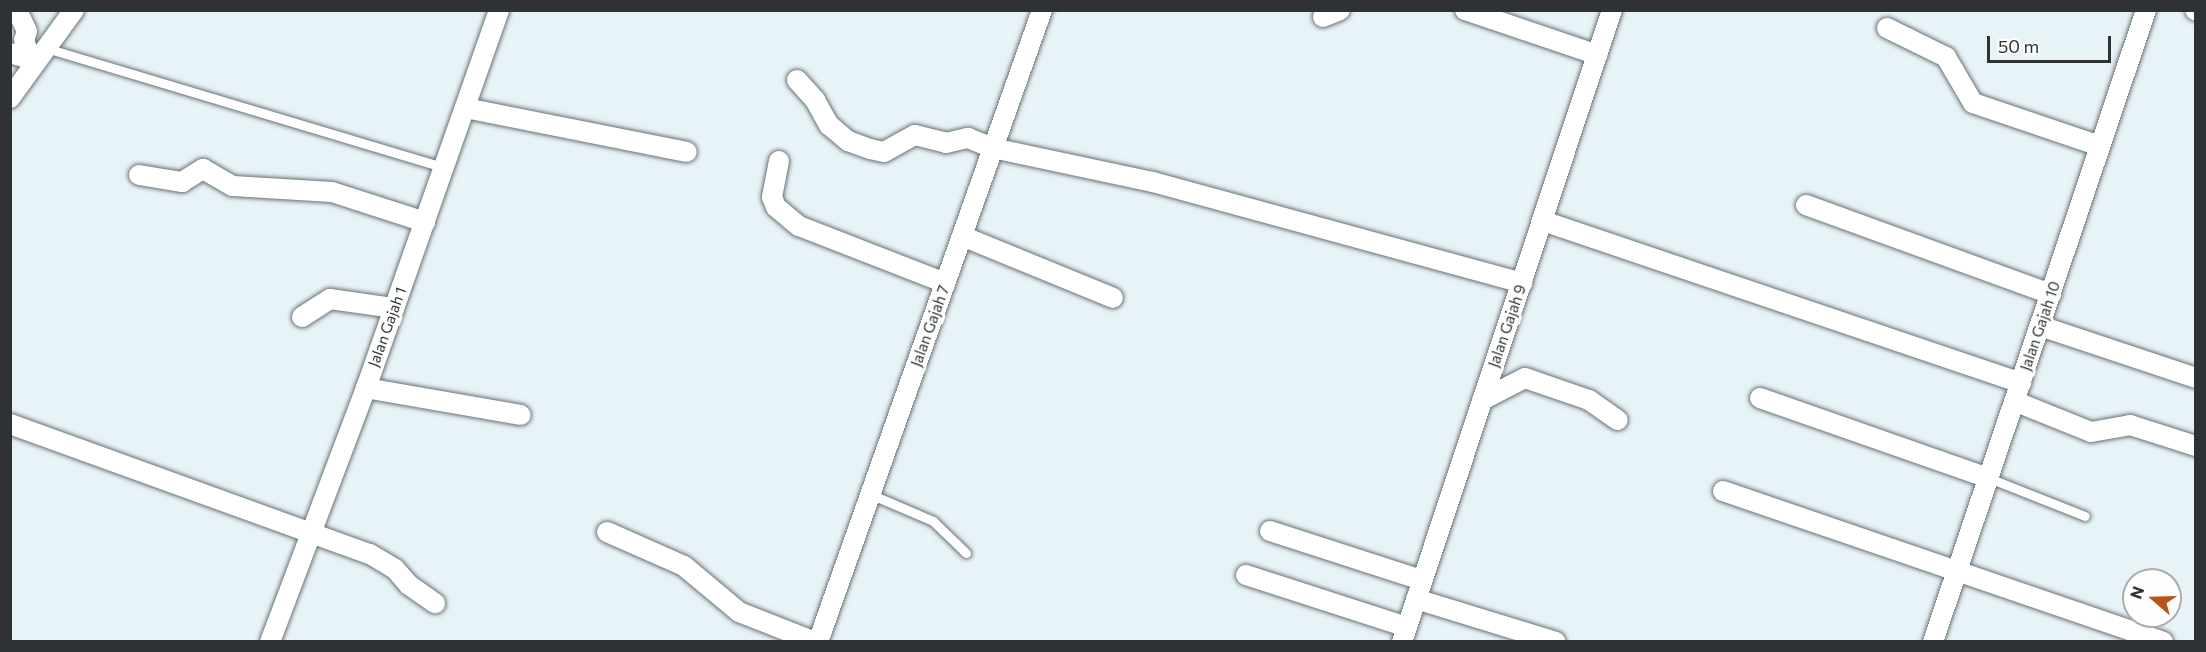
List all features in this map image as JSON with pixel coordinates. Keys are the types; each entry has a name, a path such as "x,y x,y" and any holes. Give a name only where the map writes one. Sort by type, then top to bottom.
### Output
{"street":[{"path":"17,10 27,31 24,40 38,56"},
{"path":"10,98 38,56 74,10"},
{"name":"Jalan Gajah 1","path":"270,642 309,532 366,388 499,10"},
{"name":"Jalan Gajah 7","path":"817,642 1042,10"},
{"path":"1465,10 1598,54"},
{"name":"Jalan Gajah 9","path":"1404,634 1612,10"},
{"name":"Jalan Gajah 10","path":"1934,642 2146,10"},
{"path":"1887,28 1946,57 1973,104 2100,146"},
{"path":"10,53 38,56"},
{"path":"796,80 815,100 829,125 848,141 870,150 884,152 915,135 946,143 964,137 993,148 1153,182 1522,283"},
{"path":"465,108 687,152"},
{"path":"779,161 772,197 776,207 799,226 945,283"},
{"path":"139,175 182,182 203,169 233,186 332,192 425,222"},
{"path":"1806,205 2051,294"},
{"path":"1542,221 2017,392 2091,432 2130,425 2196,446"},
{"path":"962,237 1113,298"},
{"path":"302,317 330,299 394,308"},
{"path":"2040,326 2196,378"},
{"path":"1482,400 1525,378 1589,400 1618,420"},
{"path":"366,388 521,415"},
{"path":"1760,398 1989,478"},
{"path":"10,423 383,560 435,603"},
{"path":"1723,491 1956,574 2163,642"},
{"path":"1270,531 1556,642"},
{"path":"607,532 684,566 739,612 817,642"},
{"path":"1246,575 1404,634"}],"lane":[{"path":"38,56 445,168"},
{"path":"1989,478 2085,516"},
{"path":"870,494 933,521 966,553"}]}
